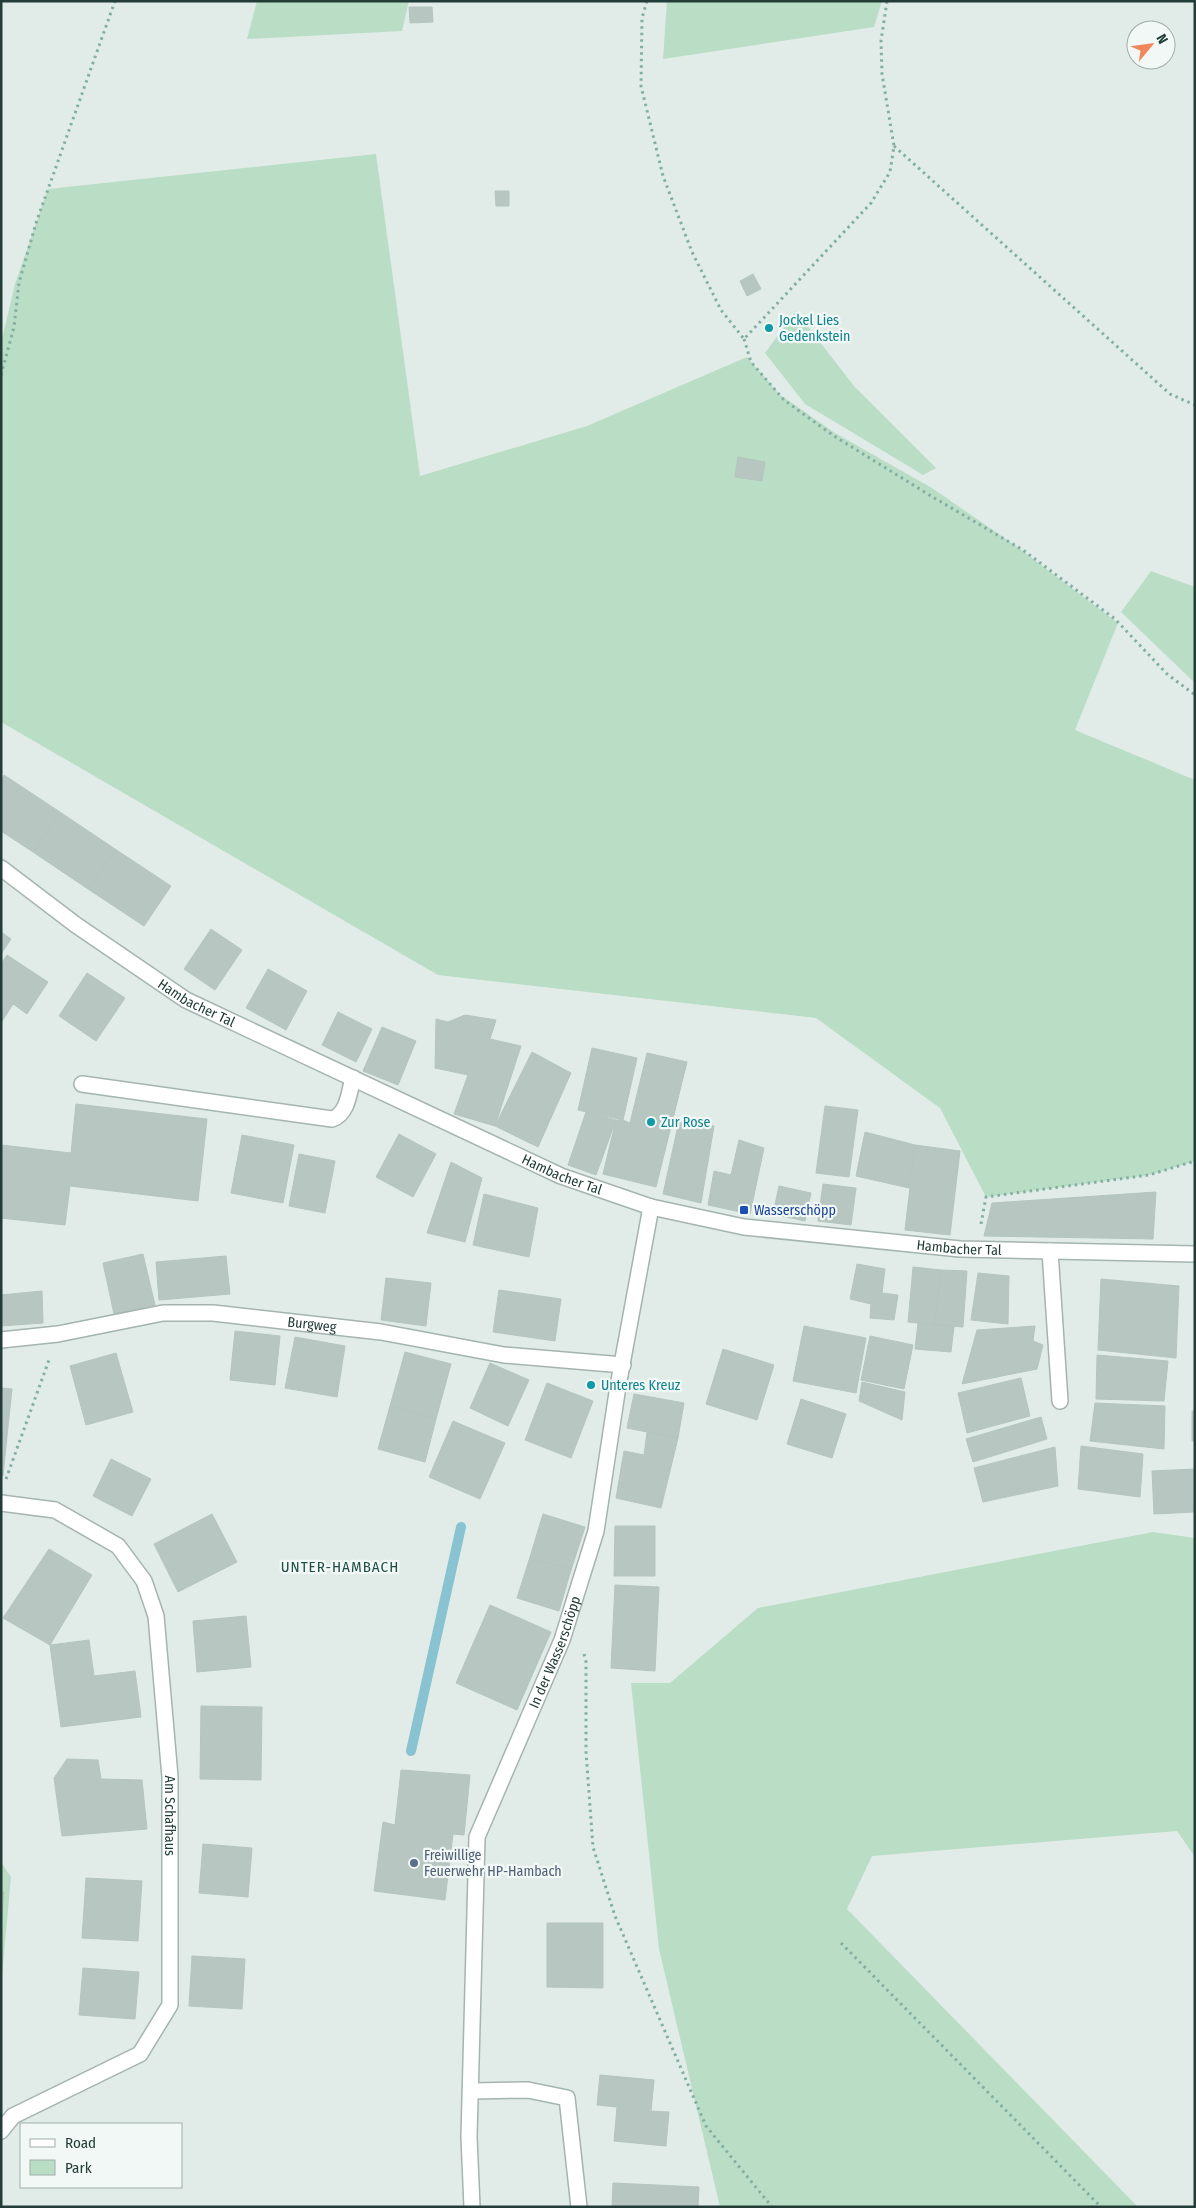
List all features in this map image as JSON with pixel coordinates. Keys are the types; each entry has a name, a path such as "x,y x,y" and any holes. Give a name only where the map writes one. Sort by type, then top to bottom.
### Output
{"street":[{"name":"Hambacher Tal","path":"1,868 76,925 186,1000 561,1176 651,1207 744,1226 960,1249 1195,1254"},
{"path":"82,1084 332,1119 339,1117 344,1109 353,1078"},
{"name":"In der Wasserschöpp","path":"472,2207 469,2137 472,2091 477,1837 562,1640 596,1531 651,1207"},
{"path":"1050,1251 1060,1401"},
{"name":"Burgweg","path":"1,1340 58,1334 163,1313 213,1313 382,1332 504,1355 623,1365"},
{"name":"Am Schafhaus","path":"1,1503 55,1510 118,1546 144,1581 156,1616 170,1777 170,2005 140,2054 12,2116 1,2131"},
{"path":"472,2091 528,2090 567,2098 579,2207"}],"path":[{"path":"1,375 14,327 19,283 36,224 115,1"},
{"path":"647,1 642,18 640,86 663,176 692,252 721,310 744,340 751,362 784,400 834,436 1023,550 1115,619 1167,674 1195,695"},
{"path":"744,340 871,203 890,172 894,146 882,74 881,49 887,1"},
{"path":"894,146 1170,394 1195,405"},
{"path":"960,1249 977,1246 986,1197 1149,1175 1195,1162"},
{"path":"5,1484 58,1334"},
{"path":"562,1640 581,1646 586,1662 586,1752 593,1847 615,1916 706,2126 772,2207"},
{"path":"841,1943 1101,2207"}],"green space":[{"path":"257,1 409,1 402,31 247,39"},
{"path":"667,1 882,1 874,27 663,59"},
{"path":"376,154 420,476 587,426 747,357 779,394 835,433 932,488 1016,546 1118,623 1075,730 1195,780 1195,1161 1149,1175 986,1197 940,1108 816,1018 438,975 1,722 1,343 15,284 48,189"},
{"path":"796,311 854,386 936,468 923,475 805,404 765,353"},
{"path":"1151,571 1195,587 1195,683 1121,612"},
{"path":"1153,1532 1195,1538 1195,1857 1177,1831 872,1856 847,1909 1138,2207 720,2207 659,1949 631,1683 670,1683 758,1608"},
{"path":"1,1862 11,1877 1,1986"}],"building":[{"path":"409,7 432,7 433,22 410,23"},
{"path":"495,191 509,191 509,206 496,206"},
{"path":"753,274 761,289 747,296 740,281"},
{"path":"738,457 765,462 762,481 735,477"},
{"path":"4,775 60,812 33,852 1,831 1,780"},
{"path":"60,812 115,849 88,889 33,852"},
{"path":"115,849 171,886 144,926 88,889"},
{"path":"211,929 242,950 215,990 184,969"},
{"path":"1,932 11,939 1,954"},
{"path":"7,955 48,982 27,1014 13,1004 1,1023 1,964"},
{"path":"268,969 307,991 286,1030 246,1008"},
{"path":"87,973 125,998 96,1041 59,1016"},
{"path":"338,1012 372,1029 356,1062 322,1045"},
{"path":"465,1015 496,1020 490,1039 521,1046 495,1126 454,1114 468,1075 435,1068 436,1019 448,1022"},
{"path":"382,1027 416,1041 398,1085 363,1071"},
{"path":"592,1048 637,1058 623,1120 578,1110"},
{"path":"532,1052 571,1073 538,1147 495,1126"},
{"name":"Zur Rose","path":"647,1053 687,1062 656,1187 603,1174 616,1120 630,1123"},
{"path":"76,1104 207,1119 198,1201 70,1186 65,1225 1,1218 1,1145 71,1153"},
{"path":"825,1106 858,1110 849,1177 816,1173"},
{"path":"586,1112 616,1120 596,1175 568,1165"},
{"path":"679,1121 714,1126 701,1203 663,1194"},
{"path":"865,1132 915,1145 909,1188 856,1176"},
{"path":"399,1134 436,1154 413,1197 376,1177"},
{"path":"242,1135 294,1145 283,1203 231,1193"},
{"path":"739,1140 764,1148 750,1214 708,1205 714,1171 731,1175"},
{"path":"915,1145 960,1151 950,1235 905,1230"},
{"path":"299,1154 335,1161 325,1213 289,1206"},
{"path":"451,1162 482,1178 465,1242 427,1233"},
{"path":"823,1184 856,1188 851,1225 818,1221"},
{"path":"779,1186 811,1193 805,1221 773,1214"},
{"path":"1156,1192 1153,1239 984,1236 992,1203"},
{"path":"484,1194 538,1208 529,1257 473,1245"},
{"path":"143,1254 155,1305 114,1314 103,1263"},
{"path":"226,1256 230,1294 159,1300 156,1262"},
{"path":"857,1264 885,1269 882,1293 898,1295 894,1320 870,1318 871,1304 850,1299"},
{"path":"913,1267 941,1270 935,1325 908,1322"},
{"path":"941,1270 967,1271 963,1327 935,1325"},
{"path":"978,1273 1009,1276 1008,1324 971,1320"},
{"path":"386,1278 431,1283 426,1326 381,1320"},
{"path":"1101,1279 1179,1286 1176,1358 1098,1350"},
{"path":"499,1290 561,1299 555,1341 493,1332"},
{"path":"42,1291 43,1323 1,1326 1,1295"},
{"path":"918,1323 954,1326 951,1352 915,1349"},
{"path":"804,1326 866,1338 856,1393 793,1381"},
{"path":"1035,1326 1033,1341 1043,1345 1037,1369 962,1384 977,1330"},
{"path":"235,1331 280,1336 275,1385 230,1380"},
{"path":"870,1336 913,1345 904,1389 861,1380"},
{"path":"295,1337 345,1346 337,1397 285,1388"},
{"path":"723,1349 774,1365 757,1420 706,1404"},
{"path":"405,1352 451,1364 436,1419 390,1406"},
{"path":"116,1353 133,1412 86,1425 70,1366"},
{"path":"1097,1355 1168,1361 1164,1401 1096,1399"},
{"path":"490,1363 529,1380 508,1426 470,1408"},
{"path":"1021,1378 1030,1416 967,1433 958,1393"},
{"path":"862,1382 905,1392 902,1420 859,1401"},
{"path":"547,1383 593,1401 571,1458 525,1440"},
{"path":"1,1388 12,1389 7,1436 1,1436"},
{"path":"634,1394 684,1403 678,1438 627,1428"},
{"path":"801,1399 846,1414 832,1458 787,1444"},
{"path":"1095,1403 1165,1406 1164,1449 1090,1441"},
{"path":"390,1406 436,1419 425,1462 378,1449"},
{"path":"1192,1411 1195,1411 1195,1441 1192,1441"},
{"path":"1041,1417 1047,1439 973,1462 966,1439"},
{"path":"453,1421 505,1443 480,1499 429,1477"},
{"path":"647,1432 678,1438 661,1508 616,1498 624,1451 644,1455"},
{"path":"1,1436 7,1436 3,1476 1,1476"},
{"path":"1081,1446 1143,1454 1140,1497 1078,1489"},
{"path":"1055,1447 1058,1486 983,1502 974,1468"},
{"path":"111,1459 151,1479 132,1516 93,1496"},
{"path":"1195,1469 1195,1512 1154,1514 1152,1471"},
{"path":"212,1514 237,1562 178,1592 154,1544"},
{"path":"543,1514 585,1527 571,1570 530,1557"},
{"path":"615,1526 655,1526 655,1576 614,1576"},
{"path":"49,1549 92,1575 50,1645 3,1618"},
{"path":"530,1557 571,1570 559,1611 517,1598"},
{"path":"615,1585 659,1587 655,1671 611,1668"},
{"path":"490,1605 551,1632 517,1710 456,1683"},
{"path":"246,1616 251,1667 197,1672 193,1621"},
{"path":"89,1640 94,1676 135,1671 141,1717 61,1727 50,1645"},
{"path":"201,1706 262,1707 261,1780 200,1779"},
{"path":"67,1759 98,1760 101,1779 142,1780 147,1829 62,1836 54,1778"},
{"name":"Freiwillige Feuerwehr HP-Hambach","path":"401,1770 470,1775 464,1835 453,1834 445,1900 374,1891 383,1822 395,1825"},
{"path":"203,1844 252,1848 248,1897 199,1893"},
{"path":"86,1878 142,1881 138,1941 82,1938"},
{"path":"1,1891 4,1892 1,1924"},
{"path":"547,1923 603,1923 603,1988 547,1987"},
{"path":"192,1956 245,1959 242,2009 189,2006"},
{"path":"83,1968 139,1972 135,2019 79,2015"},
{"path":"600,2075 654,2080 651,2111 669,2112 666,2146 614,2141 617,2107 597,2105"},
{"path":"613,2183 699,2187 698,2207 612,2207"}],"waterway":[{"path":"411,1751 461,1527"}],"place":[{"name":"Jockel Lies Gedenkstein","path":"769,328"},
{"name":"Zur Rose","path":"651,1122"},
{"name":"Wasserschöpp","path":"744,1210"},
{"name":"Unteres Kreuz","path":"591,1385"},
{"name":"Freiwillige Feuerwehr HP-Hambach","path":"414,1863"}],"district":[{"name":"UNTER-HAMBACH","path":"340,1567"}]}
